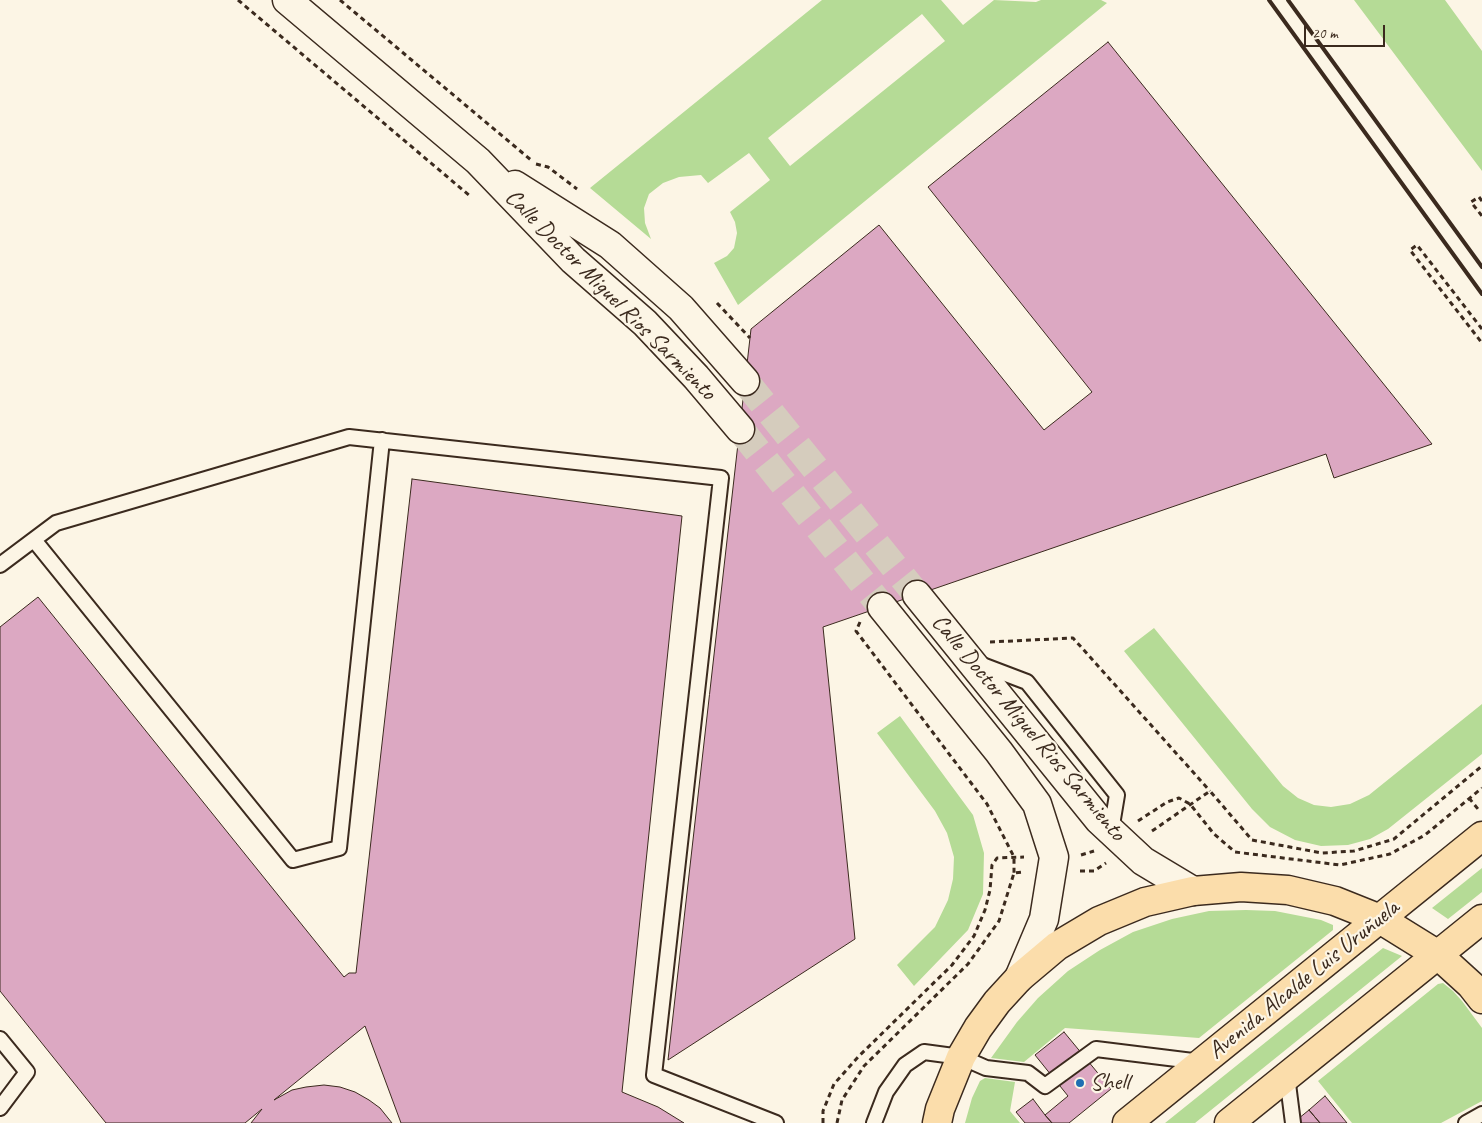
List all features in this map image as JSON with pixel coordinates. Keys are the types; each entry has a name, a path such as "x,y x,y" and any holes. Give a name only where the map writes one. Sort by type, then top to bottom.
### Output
{"main road":[{"name":"Calle Doctor Miguel Rios Sarmiento","path":"287,0 478,161 573,260 646,323 696,377 740,429"},
{"name":"Calle Doctor Miguel Rios Sarmiento","path":"478,161 610,245 681,308 745,381"},
{"name":"Calle Doctor Miguel Rios Sarmiento","path":"917,595 1099,820 1142,861 1193,891"},
{"name":"Calle Doctor Miguel Rios Sarmiento","path":"872,610 999,752 1037,804 1054,857 1044,919 1019,978"},
{"name":"Avenida Alcalde Luis Uruñuela","path":"1127,1123 1482,836"},
{"path":"937,1123 940,1109 961,1056 997,1002 1019,978 1057,946 1099,921 1145,902 1193,891 1240,887 1288,890 1336,901 1380,919 1438,955 1482,999"},
{"path":"1229,1123 1482,919"}],"lane":[{"path":"0,565 56,523 349,436 721,478 654,1075 776,1123"},
{"path":"34,540 293,860 339,848 382,440"},
{"path":"0,1039 27,1072 0,1108"},
{"path":"874,1123 886,1092 905,1065 924,1052 961,1056 986,1068 1028,1073 1045,1086 1096,1049 1202,1062"},
{"path":"1287,1076 1293,1123"},
{"path":"1466,1123 1482,1114"}],"path":[{"path":"340,0 534,163 548,167"},
{"path":"1482,201 1479,197 1471,202 1482,216"},
{"path":"1482,329 1417,245 1410,250 1482,343"},
{"path":"836,1123 842,1100 864,1066 968,964 999,921 1014,872 1014,858 987,804 856,631 872,610"},
{"path":"984,635 989,642 1074,638 1252,840 1322,853 1354,851 1394,839 1482,766"},
{"path":"1079,855 1167,802 1179,798 1190,804 1214,834 1235,852 1340,865 1390,854 1425,835 1482,788"},
{"path":"1148,834 1210,791"},
{"path":"1468,798 1482,814"},
{"path":"823,1123 823,1111 834,1084 858,1057 952,965 974,936 985,910 990,890 992,864 998,858 1029,857"},
{"path":"1075,871 1094,871 1109,861"},
{"path":"1014,872 1030,872"}],"green space":[{"path":"822,0 941,0 963,25 994,0 1036,2 1041,0 1101,0 1107,3 738,305 714,263 727,256 734,248 737,233 735,222 730,212 770,180 749,153 708,183 701,175 679,177 663,183 649,194 644,208 645,223 651,239 590,188","holes":["922,14 945,41 790,166 768,138"]},
{"path":"1354,0 1445,0 1482,51 1482,171"},
{"path":"1154,628 1283,786 1298,798 1314,805 1331,807 1350,804 1369,795 1482,704 1482,754 1388,829 1370,839 1348,845 1321,846 1295,840 1270,827 1252,809 1124,651"},
{"path":"900,716 973,815 984,853 983,894 968,930 914,986 897,965 935,927 948,900 953,879 954,857 947,833 935,811 877,733"},
{"path":"1482,868 1482,892 1448,919 1432,908"},
{"path":"1209,911 1275,911 1321,920 1333,925 1333,930 1199,1038 1065,1028 1024,1062 991,1058 1017,1022 1038,998 1068,971 1100,950 1133,932 1172,919"},
{"path":"1383,948 1402,956 1195,1123 1165,1123"},
{"path":"1443,983 1462,1001 1482,1028 1482,1101 1441,1123 1352,1123 1318,1081 1438,984"},
{"path":"985,1078 1015,1082 1010,1111 1020,1123 965,1123 972,1098 980,1081"}],"building":[{"path":"1108,42 1432,444 1334,478 1326,454 823,627 855,939 668,1060 751,329 879,225 1044,430 1092,392 928,187"},
{"path":"412,479 682,516 622,1092 658,1107 684,1123 401,1123 365,1026 274,1100 292,1090 306,1087 324,1085 340,1087 355,1092 369,1100 380,1108 392,1123 251,1123 262,1109 245,1123 106,1123 0,991 0,627 38,597 344,977 349,973 356,973"},
{"path":"1064,1032 1111,1089 1069,1123 1052,1123 1045,1115 1068,1096 1035,1055"},
{"path":"1325,1096 1347,1123 1320,1123 1309,1110"},
{"path":"1033,1099 1052,1123 1025,1123 1016,1112"},
{"path":"1309,1110 1320,1123 1293,1123"}],"tunnel":[{"path":"745,381 917,595"},
{"path":"740,429 882,607"}],"railway":[{"path":"1269,0 1482,294"},
{"path":"1288,0 1482,267"}],"place":[{"name":"Shell","path":"1080,1083"}]}
